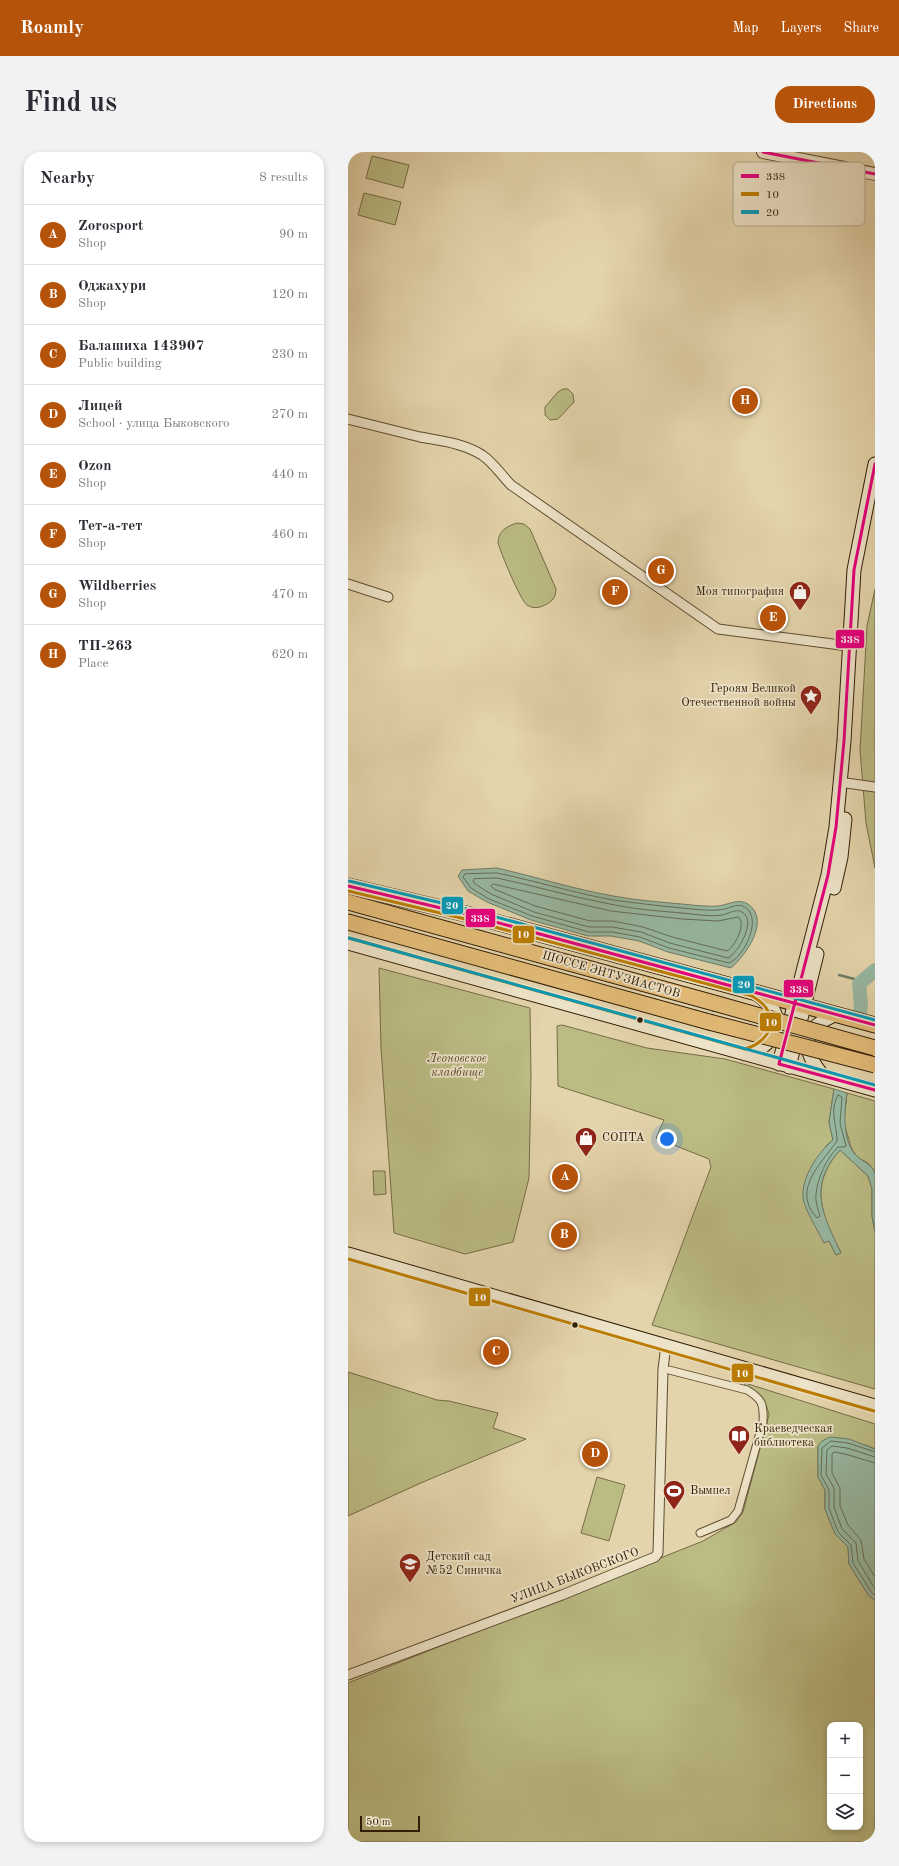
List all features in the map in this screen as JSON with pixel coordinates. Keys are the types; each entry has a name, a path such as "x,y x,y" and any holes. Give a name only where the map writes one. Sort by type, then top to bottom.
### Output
{"main road":[{"path":"800,1004 828,875 836,827 844,741 848,646 854,570 875,464"},
{"path":"784,1065 841,857 844,837 846,783 844,741"},
{"path":"348,886 466,914 872,1024"},
{"name":"ШОССЕ ЭНТУЗИАСТОВ","path":"348,902 875,1048"},
{"name":"ШОССЕ ЭНТУЗИАСТОВ","path":"348,922 709,1022 875,1065"},
{"path":"348,943 875,1090"},
{"path":"745,1054 767,1044 773,1036 776,1026 775,1015 771,1006 754,991"},
{"path":"828,1077 813,1064 808,1055 808,1039 813,1029 820,1022 842,1016"},
{"path":"348,1254 875,1406"}],"street":[{"path":"763,152 814,162"},
{"path":"865,172 875,174"},
{"path":"348,419 384,429 448,442 466,447 481,454 495,465 502,476 512,485 718,630 848,646"},
{"path":"348,584 388,597"},
{"path":"846,783 875,787"},
{"name":"УЛИЦА БЫКОВСКОГО","path":"348,1675 562,1595 655,1557 658,1553 666,1345"},
{"path":"669,1370 747,1390 759,1397 764,1409 763,1422 738,1511 731,1520 700,1532"}],"green space":[{"path":"372,156 409,165 403,188 366,178"},
{"path":"364,193 401,202 395,225 358,215"},
{"path":"563,389 568,389 573,394 574,402 558,419 550,420 545,415 545,407 558,392"},
{"path":"517,523 524,524 530,529 556,589 552,601 536,608 527,605 520,595 498,543 501,532"},
{"path":"875,589 875,868 866,823 860,750 867,626"},
{"name":"Леоновское кладбище","path":"379,968 530,1008 531,1077 529,1178 513,1242 465,1254 394,1233 381,1048"},
{"path":"562,1025 647,1048 725,1059 834,1089 829,1122 833,1140 827,1145 808,1174 824,1243 829,1241 836,1255 841,1253 828,1226 821,1201 821,1189 824,1176 830,1163 840,1150 868,1176 872,1189 872,1216 875,1232 875,1389 652,1325 711,1167 709,1159 656,1138 664,1120 558,1086 557,1026"},
{"path":"847,1093 875,1101 875,1172 868,1163 857,1157 851,1147 844,1123"},
{"path":"373,1171 385,1171 386,1194 374,1195"},
{"path":"348,1372 437,1400 449,1401 498,1413 493,1428 526,1439 423,1482 348,1516"},
{"path":"745,1383 875,1424 875,1449 865,1445 818,1446 818,1477 825,1490 825,1509 835,1534 848,1547 849,1564 869,1596 875,1600 875,1842 348,1842 348,1683 703,1541 736,1522 743,1512 769,1415 766,1405 761,1397 744,1387"},
{"path":"597,1477 625,1485 609,1541 581,1533"}],"water":[{"path":"497,868 584,890 630,899 709,906 744,902 754,911 757,919 757,928 749,946 731,968 668,952 639,941 611,936 588,936 531,920 487,902 468,891 458,876 462,870"},
{"path":"834,1089 847,1093 845,1127 849,1144 858,1157 870,1166 875,1174 875,1232 872,1216 872,1189 868,1176 840,1150 830,1163 824,1176 821,1188 821,1201 829,1226 841,1253 836,1255 829,1241 824,1243 809,1214 803,1198 805,1182 812,1166 827,1145 833,1140 829,1122"},
{"path":"830,1437 849,1439 875,1449 875,1600 869,1596 849,1564 848,1547 835,1534 825,1509 825,1490 818,1477 818,1446 822,1441"}],"waterway":[{"path":"860,1014 861,1004 859,984 875,970"},
{"path":"839,975 862,981"}],"transit line":[{"name":"338","path":"763,152 814,162"},
{"name":"338","path":"865,172 875,174"},
{"name":"338","path":"875,464 854,570 844,741 836,827 828,875 779,1064 875,1090"},
{"name":"20","path":"349,881 467,909 875,1020"},
{"name":"338","path":"348,886 466,914 875,1025"},
{"name":"10","path":"348,891 465,919 752,996 762,1003 770,1015 770,1028 763,1039 745,1049 349,938"},
{"name":"20","path":"349,938 875,1085"},
{"name":"10","path":"348,1259 874,1411"}],"place":[{"name":"ТП-263","path":"745,401"},
{"name":"Wildberries","path":"661,571"},
{"name":"Тет-а-тет","path":"615,592"},
{"name":"Моя типография","path":"800,612"},
{"name":"Ozon","path":"773,618"},
{"name":"Героям Великой Отечественной войны","path":"811,716"},
{"name":"СОПТА","path":"586,1158"},
{"name":"Zorosport","path":"565,1177"},
{"name":"Оджахури","path":"564,1235"},
{"name":"Балашиха 143907","path":"496,1352"},
{"name":"Лицей","path":"595,1454"},
{"name":"Краеведческая библиотека","path":"739,1456"},
{"name":"Вымпел","path":"674,1510"},
{"name":"Детский сад №52 Синичка","path":"410,1584"}]}
